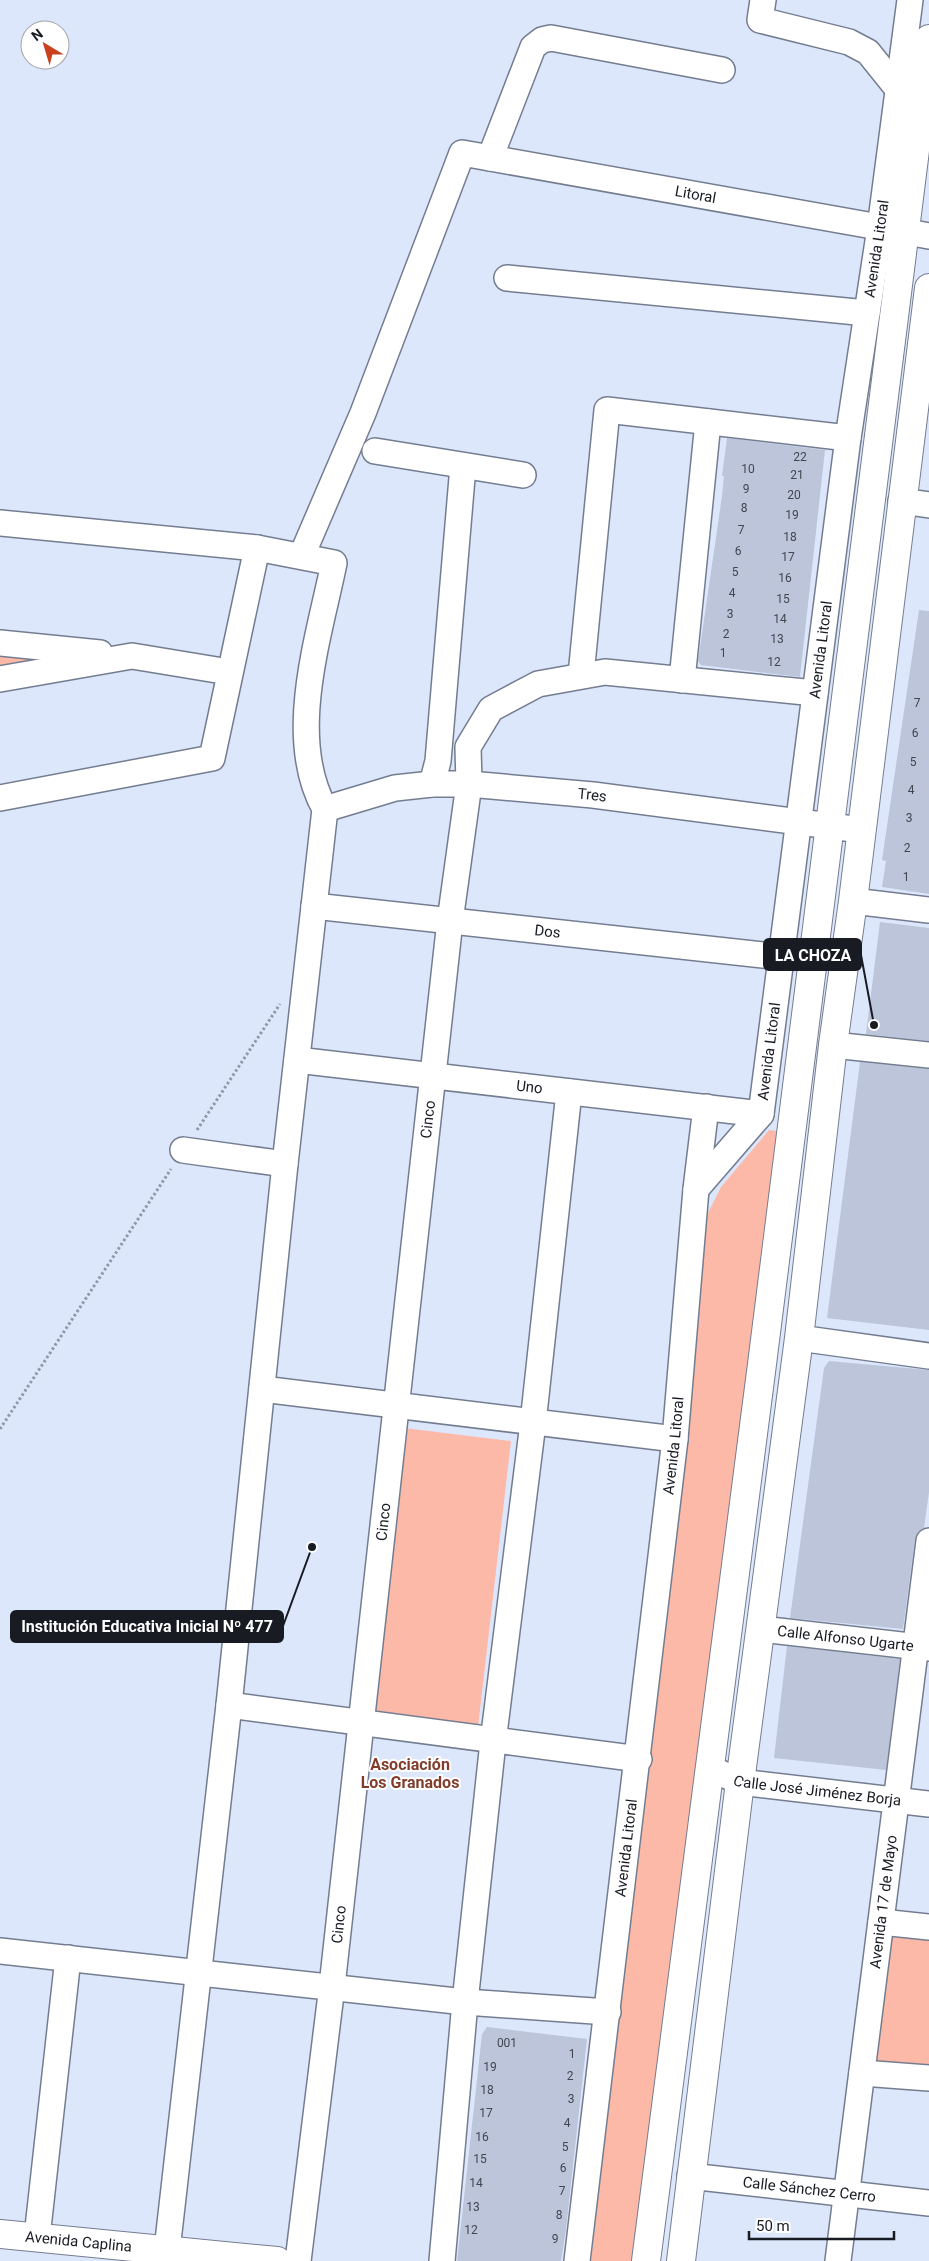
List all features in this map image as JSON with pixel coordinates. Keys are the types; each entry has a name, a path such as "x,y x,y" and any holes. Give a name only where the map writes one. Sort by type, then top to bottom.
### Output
{"main road":[{"name":"Avenida Litoral","path":"646,2261 710,1768 918,113 929,39"},
{"path":"681,2261 740,1782 799,1338 833,1045 853,902 929,288"},
{"name":"Avenida Caplina","path":"0,2234 277,2261"}],"street":[{"path":"763,0 760,20 849,42 868,52 918,113"},
{"name":"Avenida Litoral","path":"577,2261 675,1439 696,1190 760,1114 848,438 867,313 904,232 899,91 910,0"},
{"path":"490,158 534,47 542,40 551,38 722,70"},
{"name":"Litoral","path":"302,555 363,413 462,153 904,232"},
{"path":"507,278 867,313"},
{"path":"581,675 607,410 848,438"},
{"path":"682,680 708,422"},
{"path":"375,451 523,475"},
{"path":"432,784 438,761 463,466"},
{"path":"902,501 929,505"},
{"path":"0,523 257,548 302,555 334,563 308,694 308,748 311,774 315,792 324,809 229,1705 167,2250"},
{"path":"0,798 212,758 257,548"},
{"path":"0,643 132,656 229,672"},
{"path":"0,679 132,656"},
{"name":"Cinco","path":"298,2261 332,1986 450,921 469,784 468,746 491,709 538,684 581,675 605,672 815,694"},
{"name":"Tres","path":"324,809 395,788 432,784 469,784 593,795 862,830"},
{"path":"853,902 929,910"},
{"name":"Dos","path":"314,906 781,957"},
{"path":"833,1045 929,1055"},
{"name":"Uno","path":"297,1060 760,1114"},
{"path":"442,2261 464,2002 493,1742 533,1423 569,1092"},
{"path":"696,1190 706,1107"},
{"path":"183,1150 285,1164"},
{"path":"799,1338 929,1356"},
{"path":"262,1389 675,1439"},
{"name":"Avenida 17 de Mayo","path":"838,2261 896,1802 922,1647 929,1540"},
{"name":"Calle Alfonso Ugarte","path":"761,1629 922,1647"},
{"path":"229,1705 493,1742 638,1759"},
{"name":"Calle José Jiménez Borja","path":"710,1768 740,1782 896,1802 929,1804"},
{"path":"881,1922 929,1927"},
{"path":"0,1951 464,2002 608,2012"},
{"path":"37,2237 68,1958"},
{"path":"862,2073 929,2078"},
{"name":"Calle Sánchez Cerro","path":"690,2176 929,2203"}],"path":[{"path":"0,1429 281,1002"}],"shaded area":[{"path":"0,649 61,657 0,673"},
{"path":"769,1130 778,1131 636,2261 591,2261 706,1217 721,1187"},
{"path":"404,1428 511,1441 478,1727 369,1713"},
{"path":"891,1934 929,1938 929,2068 876,2063"}],"building":[{"path":"727,438 825,450 800,677 701,665 698,661 722,496 724,476 722,476"},
{"path":"919,610 929,611 929,894 882,887 886,861 882,860"},
{"path":"880,922 929,928 929,1041 866,1034"},
{"path":"860,1062 929,1069 929,1330 827,1318"},
{"path":"829,1361 929,1370 929,1492 924,1528 918,1532 915,1539 903,1629 790,1618 824,1368"},
{"path":"787,1646 900,1659 886,1770 774,1758"},
{"path":"487,2027 587,2039 561,2261 457,2261 482,2034"}],"place":[{"name":"LA CHOZA","path":"874,1025"},
{"name":"Institución Educativa Inicial Nº 477","path":"312,1547"}],"district":[{"name":"Asociación Los Granados","path":"410,1773"}]}
